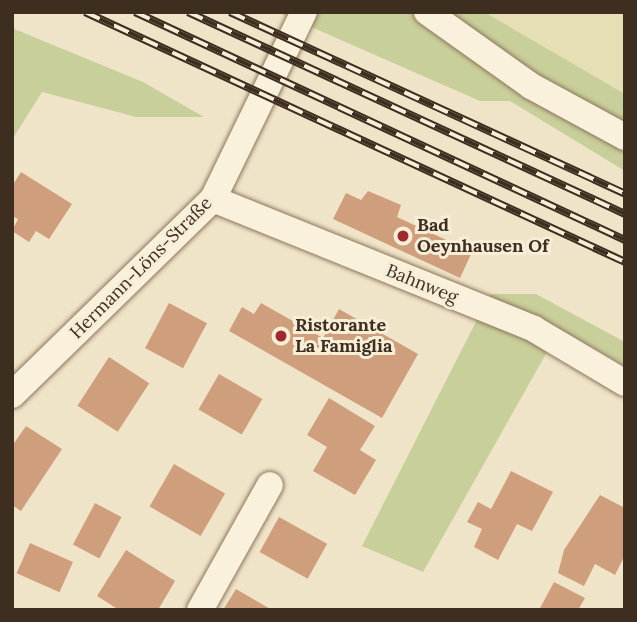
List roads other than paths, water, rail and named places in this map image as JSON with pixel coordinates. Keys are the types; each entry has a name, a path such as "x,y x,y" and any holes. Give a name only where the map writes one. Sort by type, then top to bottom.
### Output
{"street":[{"name":"Hermann-Löns-Straße","path":"12,395 213,199 304,12"},
{"path":"427,12 531,86 625,137"},
{"name":"Bahnweg","path":"213,199 534,330 625,383"},
{"path":"200,610 270,485"}],"railway":[{"path":"85,12 625,262"},
{"path":"135,12 625,240"},
{"path":"188,12 625,214"},
{"path":"230,12 625,194"}],"place":[{"name":"Bad Oeynhausen Of","path":"403,236"},
{"name":"Ristorante La Famiglia","path":"281,336"}]}
